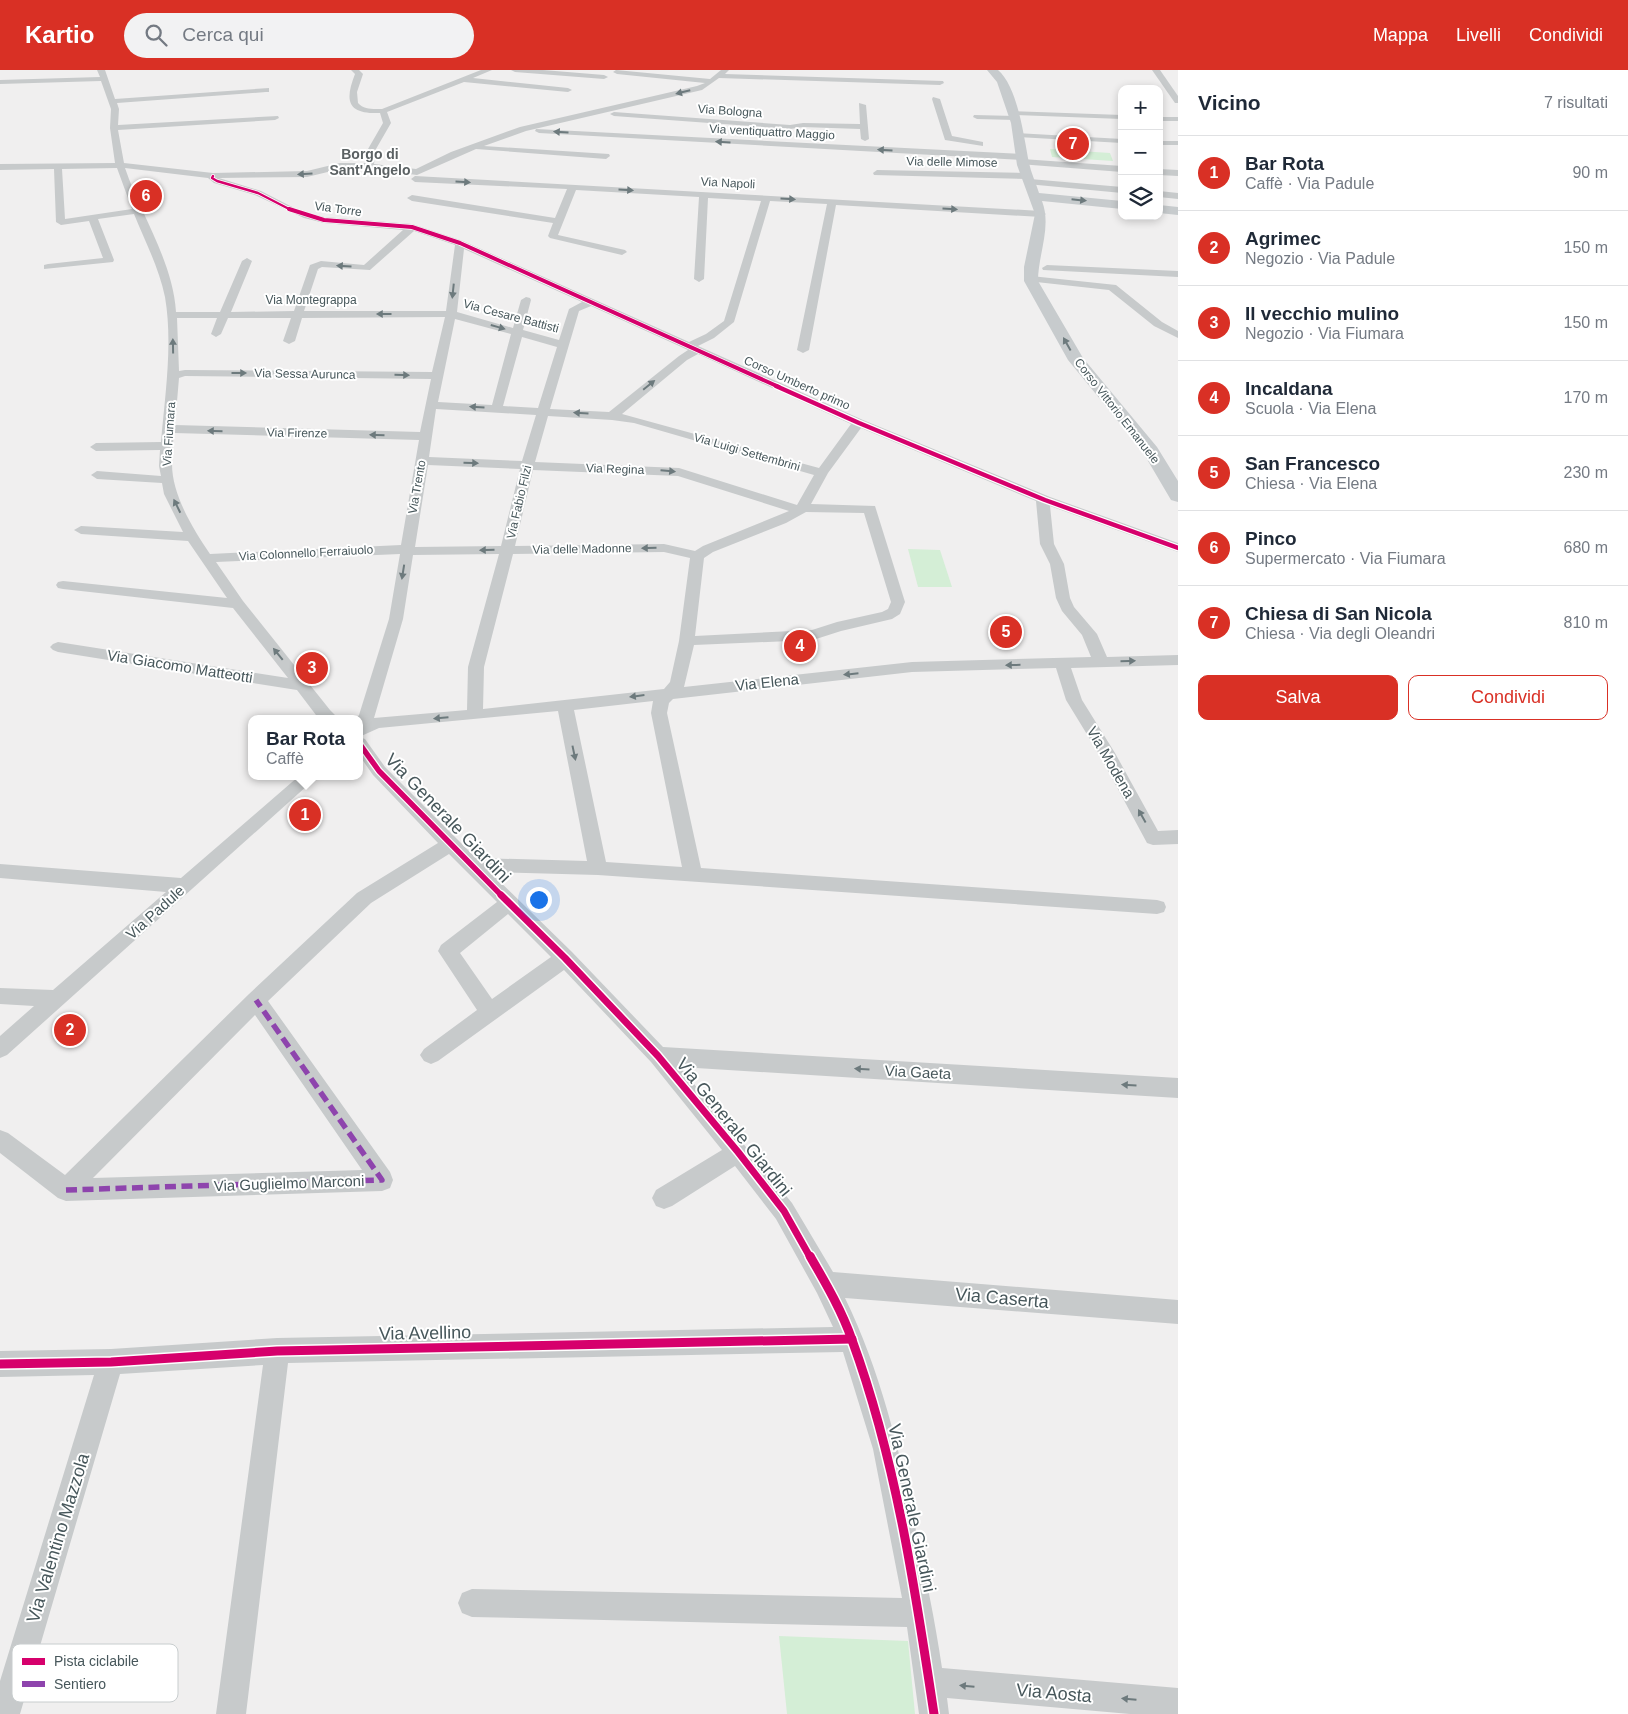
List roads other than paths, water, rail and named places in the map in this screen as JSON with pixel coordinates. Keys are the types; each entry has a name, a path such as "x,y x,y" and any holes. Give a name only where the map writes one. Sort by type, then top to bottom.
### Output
{"street":[{"path":"101,70 114,105"},
{"path":"356,70 359,74 351,97 353,104 372,112 383,111 488,70"},
{"path":"515,70 604,77"},
{"path":"558,221 411,202 416,176 472,147 523,130 593,112 686,92 715,79 726,70"},
{"path":"871,70 875,82"},
{"path":"992,70 998,74 1014,115 1018,149 1040,214 1031,273"},
{"path":"1156,70 1178,101"},
{"path":"617,72 715,79 940,83"},
{"path":"0,82 103,79"},
{"path":"460,80 568,90"},
{"path":"114,105 266,90"},
{"path":"114,105 265,99"},
{"path":"936,100 948,138 971,144 990,144"},
{"name":"Via Fiumara","path":"114,105 114,128 120,165 163,271 172,315 173,376 165,466 172,494 192,537 206,558 238,604 325,715"},
{"path":"862,105 866,150"},
{"path":"370,166 374,144 387,123 383,111"},
{"name":"Via Bologna","path":"593,112 790,127 864,127"},
{"path":"977,117 1014,115 1118,117"},
{"path":"114,128 275,118"},
{"path":"1163,118 1178,119"},
{"name":"Via ventiquattro Maggio","path":"523,130 866,150 1018,149"},
{"path":"1018,149 1118,141"},
{"path":"1163,143 1178,144"},
{"path":"472,147 606,156"},
{"path":"1018,149 1118,168"},
{"name":"Via Torre","path":"0,166 120,165 213,176 212,178 216,181 258,193 307,216 333,221 398,227 411,223"},
{"path":"58,166 61,222 138,211"},
{"name":"Via Napoli","path":"213,176 306,174 334,166 370,166 416,176 1040,214"},
{"path":"1163,172 1178,173"},
{"name":"Via delle Mimose","path":"877,173 1028,179 1118,190"},
{"path":"573,187 553,236 622,252"},
{"path":"699,279 704,194"},
{"path":"1163,194 1178,196"},
{"path":"1035,196 1118,205"},
{"path":"612,416 693,348 729,322 766,198"},
{"path":"803,350 832,202"},
{"path":"1163,209 1178,211"},
{"path":"48,267 109,260 93,218"},
{"path":"289,341 316,265 366,268 411,223"},
{"name":"Corso Umberto primo","path":"411,223 460,243 859,424 1043,500 1178,548"},
{"name":"Via Trento","path":"363,722 367,716 396,619 431,404 451,314 460,243"},
{"path":"216,334 247,261"},
{"path":"1031,273 1174,276"},
{"path":"1031,273 1112,286 1158,324 1178,335"},
{"name":"Corso Vittorio Emanuele","path":"1031,273 1076,360 1148,447 1178,496"},
{"path":"497,408 526,300"},
{"name":"Via Fabio Filzi","path":"475,715 476,667 527,466 574,309 591,302"},
{"name":"Via Montegrappa","path":"172,315 451,314"},
{"name":"Via Cesare Battisti","path":"451,314 564,345"},
{"name":"Via Sessa Aurunca","path":"173,376 185,373 438,376"},
{"name":"Via Luigi Settembrini","path":"431,404 612,416 635,420 822,473"},
{"path":"802,509 822,473 851,431 859,424"},
{"name":"Via Firenze","path":"168,429 426,436"},
{"path":"96,447 166,446"},
{"name":"Via Regina","path":"422,461 678,472 802,509"},
{"path":"98,475 168,480"},
{"path":"1043,500 1047,544 1057,564 1063,598 1067,608 1089,634 1101,662"},
{"path":"687,641 813,635 837,627 887,616 895,611 898,602 870,509 802,509 781,520 708,549 697,556 687,641 678,684 662,701 659,713 692,875"},
{"path":"81,530 192,537"},
{"name":"Via delle Madonne","path":"407,550 664,548 697,556"},
{"name":"Via Colonnello Ferraiuolo","path":"206,558 407,550"},
{"path":"63,585 238,604"},
{"name":"Via Giacomo Matteotti","path":"58,646 303,686"},
{"name":"Via Elena","path":"363,729 376,723 475,715 912,667 1178,660"},
{"name":"Via Modena","path":"1062,664 1074,700 1107,753 1153,838 1178,837"},
{"path":"564,705 598,868"},
{"name":"Via Generale Giardini","path":"363,749 379,771 565,958 658,1056 738,1152 784,1212 826,1284 852,1340 886,1449 919,1613 934,1714"},
{"name":"Via Padule","path":"0,1049 305,780"},
{"path":"0,1140 66,1190 256,1000 364,898 451,844"},
{"path":"471,865 598,868 1157,907"},
{"path":"0,871 185,886"},
{"path":"490,1013 448,951 509,903"},
{"path":"431,1055 565,958"},
{"path":"0,996 58,999"},
{"name":"Via Guglielmo Marconi","path":"66,1190 382,1180 256,1000"},
{"name":"Via Gaeta","path":"658,1056 1178,1088"},
{"path":"664,1198 738,1152"},
{"name":"Via Caserta","path":"826,1284 1178,1312"},
{"name":"Via Avellino","path":"0,1364 111,1362 277,1351 852,1340"},
{"path":"231,1714 277,1351"},
{"name":"Via Valentino Mazzola","path":"26,1644 111,1362"},
{"path":"472,1602 919,1613"},
{"name":"Via Aosta","path":"929,1682 1178,1703"},
{"name":"Via Valentino Mazzola","path":"5,1714 12,1691"}],"place":[{"name":"Chiesa di San Nicola","path":"1073,144"},
{"name":"Pinco","path":"146,196"},
{"name":"San Francesco","path":"1006,632"},
{"name":"Incaldana","path":"800,646"},
{"name":"Il vecchio mulino","path":"312,668"},
{"name":"Bar Rota","path":"305,815"},
{"name":"Agrimec","path":"70,1030"}],"district":[{"name":"Borgo di Sant'Angelo","path":"370,162"}]}
